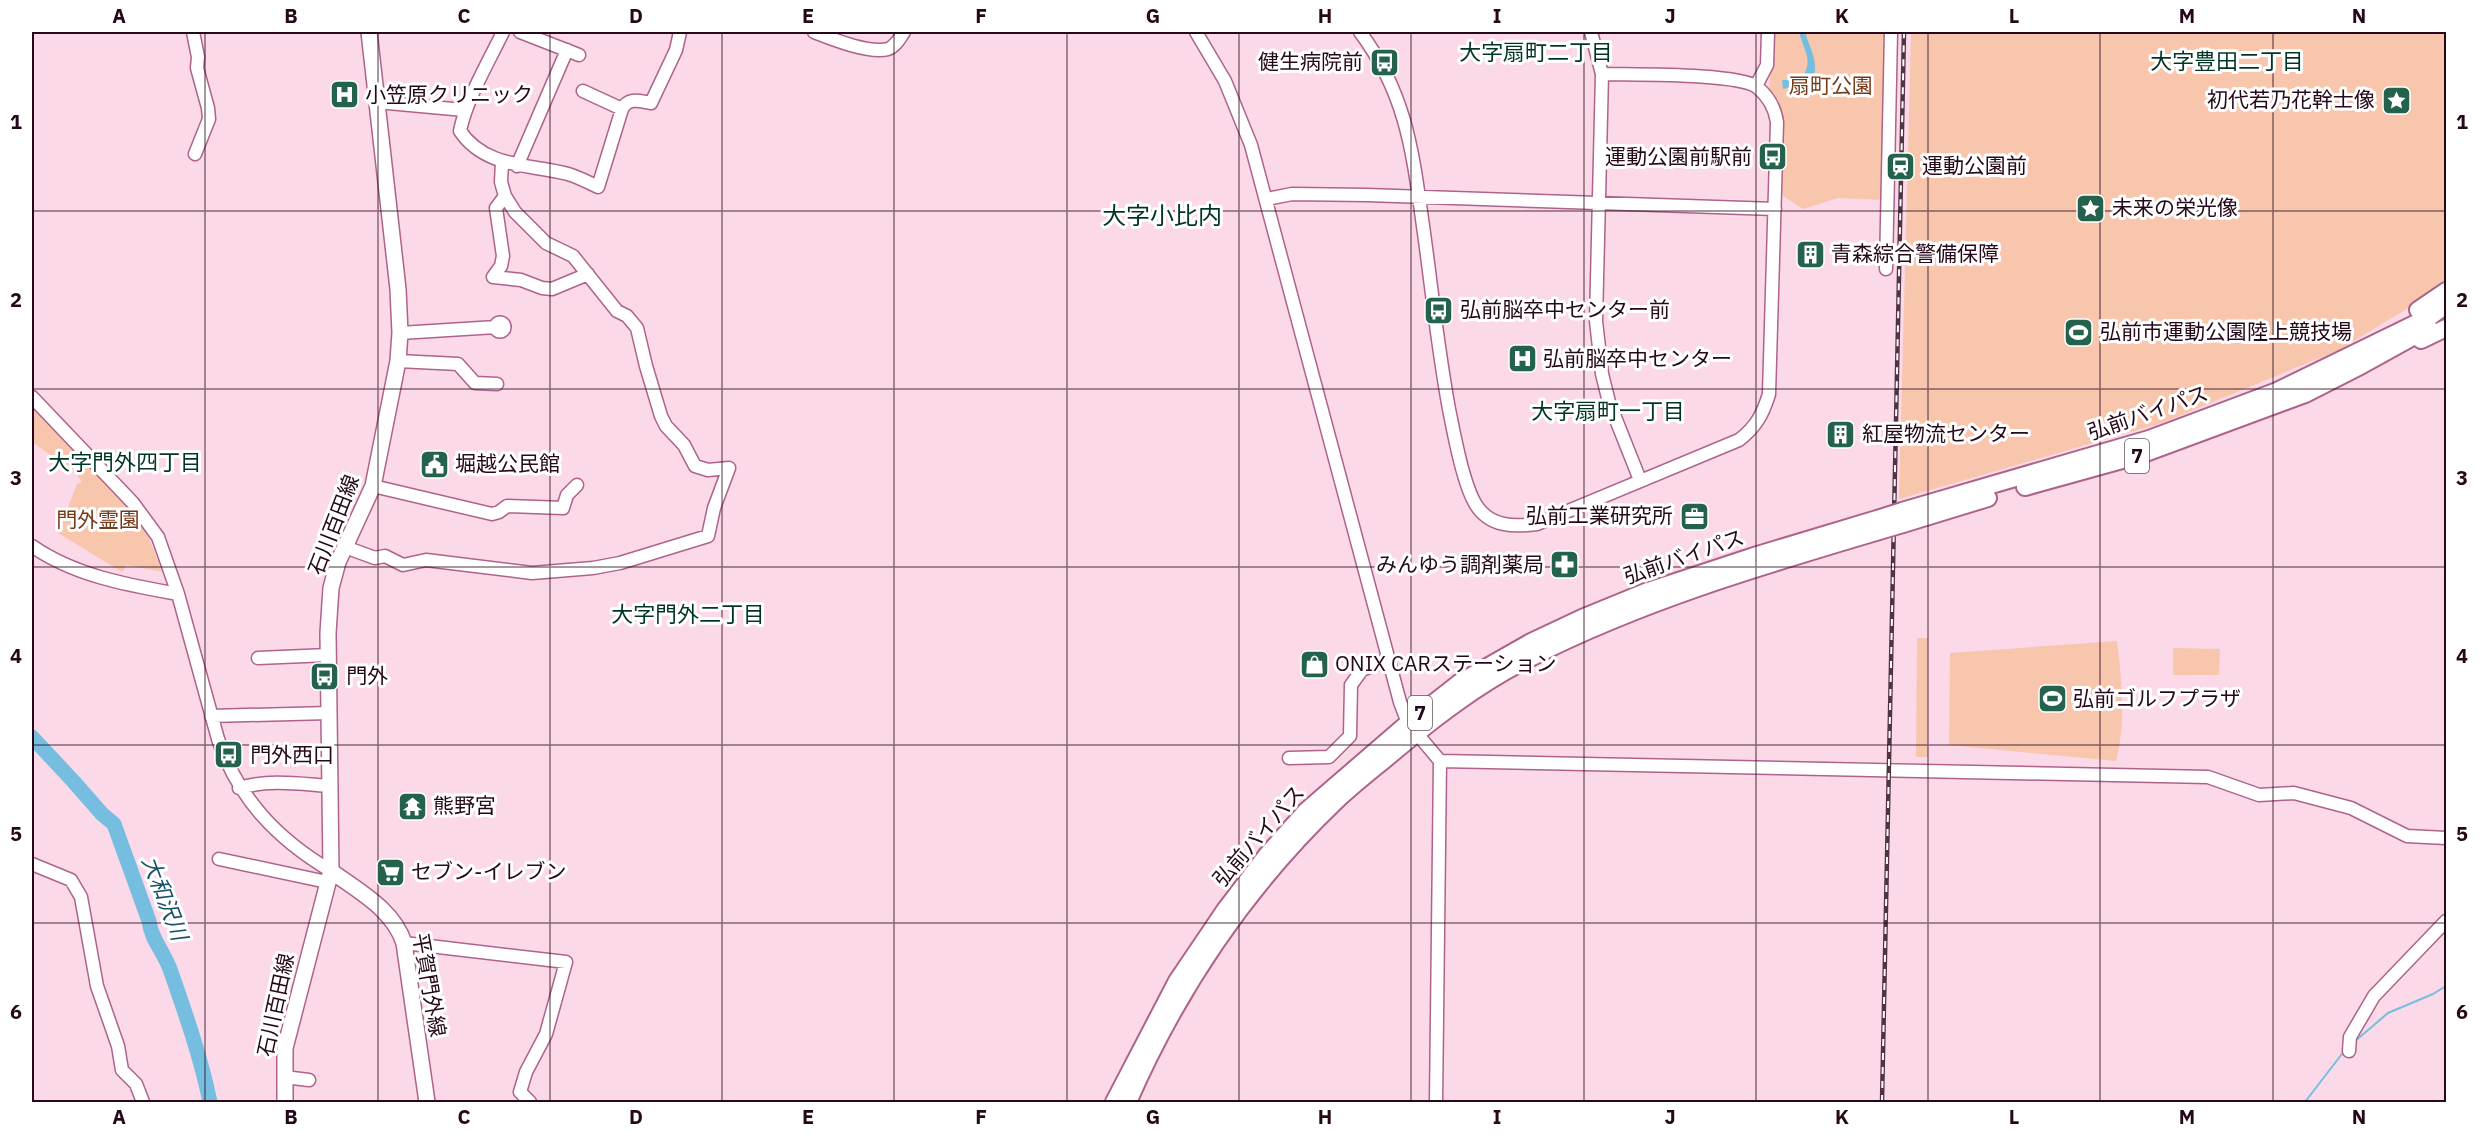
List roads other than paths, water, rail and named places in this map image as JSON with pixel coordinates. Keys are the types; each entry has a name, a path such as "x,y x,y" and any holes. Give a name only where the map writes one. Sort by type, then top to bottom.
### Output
{"highway":[{"name":"7","path":"2360,358 2446,291"},
{"name":"弘前バイパス","path":"1114,1102 1176,981 1252,874 1306,812 1411,728 1471,691 1528,658 1651,603 1877,525 2140,455 2305,394 2446,305"},
{"name":"弘前バイパス","path":"2360,358 2446,317"},
{"name":"7","path":"2360,358 2446,328"},
{"name":"弘前バイパス","path":"1128,1102 1163,1030 1234,916 1287,853 1337,800 1411,728"}],"main road":[{"name":"石川百田線","path":"285,1102 285,1048 329,876 328,609 331,588 345,547 374,486 398,360 400,333 398,289 369,32"},
{"name":"平賀門外線","path":"329,876 384,910 399,928 404,943 427,1102"}],"street":[{"path":"193,32 198,57 197,68 209,118 195,154"},
{"path":"503,32 464,111 460,131 468,142 502,162 567,174 598,187 622,109 626,102 632,100 651,103 676,50 680,32"},
{"path":"520,32 579,55"},
{"path":"814,32 872,50 889,49 898,42 904,32"},
{"path":"1196,32 1225,81 1251,146 1388,659 1411,728 1440,761 1436,1102"},
{"path":"1360,32 1381,64 1401,109 1416,166 1443,376 1453,427 1471,495 1476,506 1484,514 1503,525 1517,527 1537,524 1739,440 1752,430 1763,413 1769,394 1777,122 1775,110 1756,86 1731,78 1602,74"},
{"path":"1591,32 1602,74 1596,321 1602,374 1616,424 1640,480"},
{"path":"1756,86 1767,65 1768,32"},
{"path":"1886,269 1891,32"},
{"path":"517,166 567,50"},
{"path":"583,92 622,109"},
{"path":"377,102 464,111"},
{"path":"345,547 375,558 385,556 403,565 426,560 532,573 620,563 708,536 714,508 729,468 708,470 695,466 684,445 666,426 661,416 637,328 627,316 617,311 573,256 546,243 515,212 505,196 501,182 502,162"},
{"path":"1267,199 1292,194 1775,209"},
{"path":"505,196 496,208 503,256 501,266 494,277 521,280 542,288 552,289 588,274"},
{"path":"400,333 506,326"},
{"path":"398,360 458,364 476,383 497,384"},
{"path":"32,397 147,519 158,537 178,594 224,758 239,788 256,810 288,842 329,876"},
{"path":"374,486 492,514 507,506 563,508 567,495 577,485"},
{"path":"32,546 73,567 120,584 178,594"},
{"path":"258,658 328,655"},
{"path":"1289,758 1329,757 1350,736 1351,685 1362,670 1388,659"},
{"path":"211,716 329,713"},
{"path":"1440,761 2208,777 2259,795 2294,793 2351,808 2407,836 2446,838"},
{"path":"239,788 252,784 274,783 330,786"},
{"path":"219,859 329,876"},
{"path":"32,864 71,880 81,897 97,987 118,1046 122,1070 136,1084 143,1102"},
{"path":"2349,1051 2350,1036 2374,996 2446,921"},
{"path":"404,943 566,962 546,1034 526,1072 520,1092 530,1102"},
{"path":"284,1077 309,1080"}],"water":[{"path":"1799,32 1805,32 1813,56 1815,72 1806,83 1783,89 1782,80 1800,80 1807,67 1807,56"}],"waterway":[{"name":"大和沢川","path":"32,737 102,814 114,824 152,934 177,988 198,1053 210,1102"},
{"path":"2354,1042 2388,1013 2446,986"},
{"path":"2305,1102 2345,1050"}],"railway":[{"path":"1882,1102 1904,32"}],"place":[{"name":"健生病院前","path":"1384,62"},
{"name":"小笠原クリニック","path":"344,95"},
{"name":"初代若乃花幹士像","path":"2396,100"},
{"name":"運動公園前駅前","path":"1773,157"},
{"name":"運動公園前","path":"1901,166"},
{"name":"未来の栄光像","path":"2091,208"},
{"name":"青森綜合警備保障","path":"1810,254"},
{"name":"弘前脳卒中センター前","path":"1439,310"},
{"name":"弘前市運動公園陸上競技場","path":"2079,332"},
{"name":"弘前脳卒中センター","path":"1522,359"},
{"name":"紅屋物流センター","path":"1841,434"},
{"name":"堀越公民館","path":"434,464"},
{"name":"弘前工業研究所","path":"1694,516"},
{"name":"みんゆう調剤薬局","path":"1565,565"},
{"name":"ONIX CARステーション","path":"1314,664"},
{"name":"門外","path":"325,676"},
{"name":"弘前ゴルフプラザ","path":"2052,699"},
{"name":"門外西口","path":"229,755"},
{"name":"熊野宮","path":"412,806"},
{"name":"セブン-イレブン","path":"390,872"}],"district":[{"name":"大字扇町二丁目","path":"1536,52"},
{"name":"大字豊田二丁目","path":"2227,61"},
{"name":"大字小比内","path":"1162,216"},
{"name":"大字扇町一丁目","path":"1608,411"},
{"name":"大字門外四丁目","path":"125,462"},
{"name":"大字門外二丁目","path":"688,614"}],"park label":[{"name":"扇町公園","path":"1831,86"},
{"name":"門外霊園","path":"98,520"}]}
